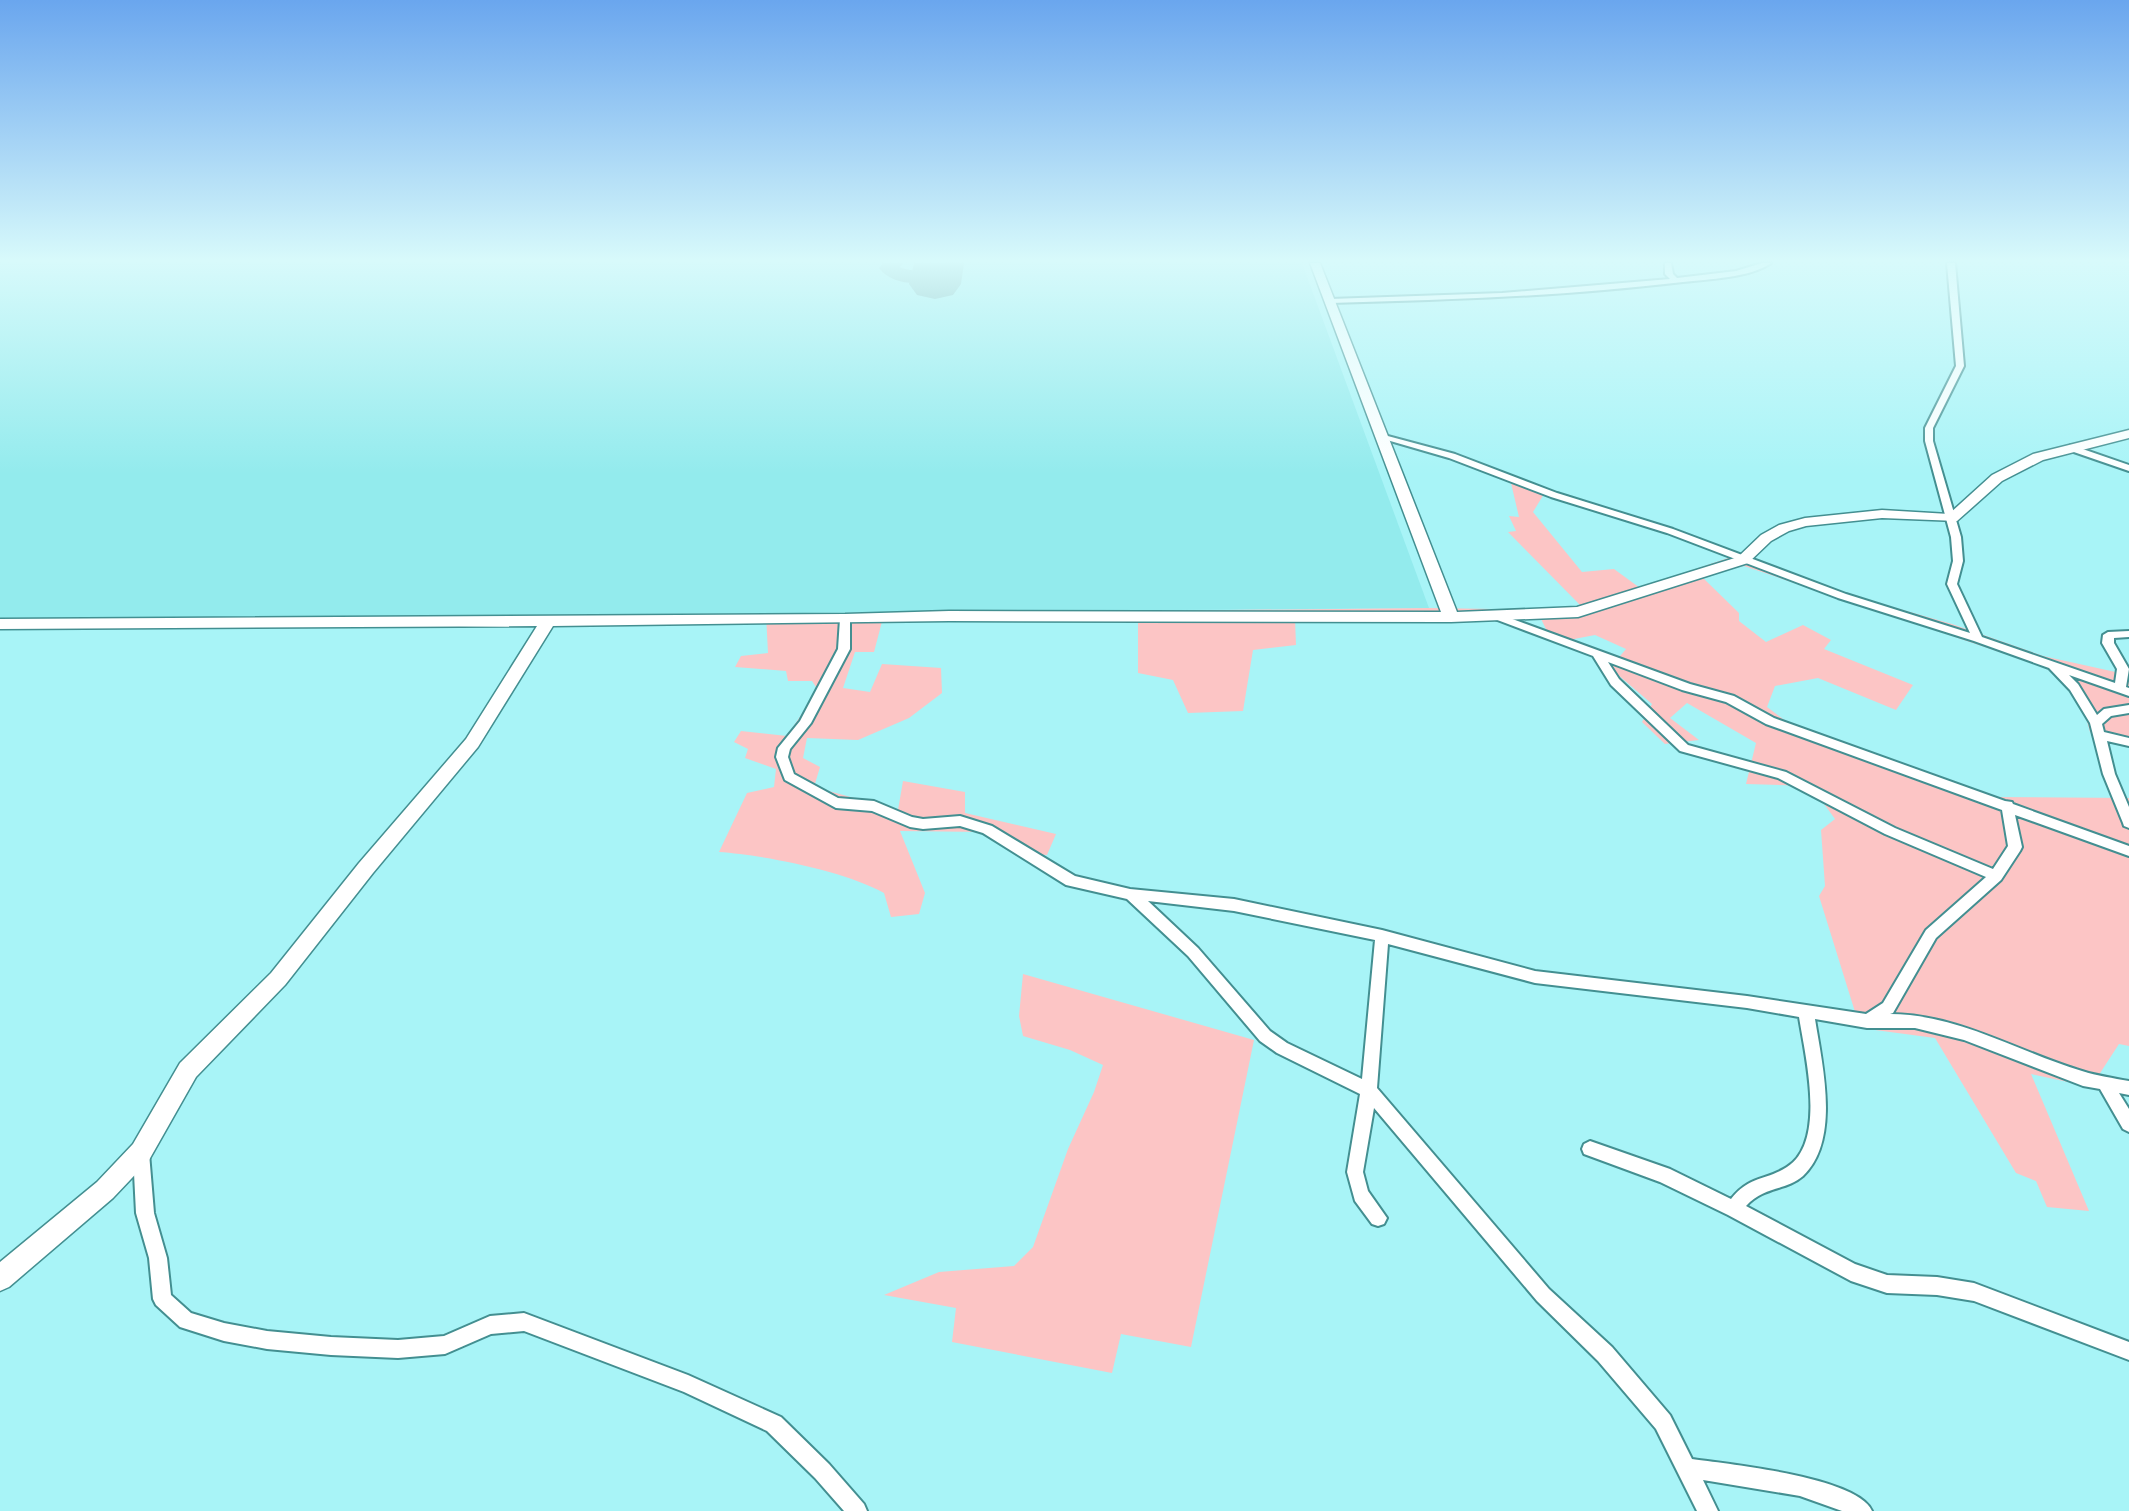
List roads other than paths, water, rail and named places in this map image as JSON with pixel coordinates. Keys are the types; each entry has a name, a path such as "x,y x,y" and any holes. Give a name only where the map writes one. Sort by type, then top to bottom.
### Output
{"street":[{"path":"1343,334 1451,617"},
{"path":"1957,334 1960,366 1929,428 1929,441 1952,518 1958,561 1952,584 1978,639"},
{"path":"0,624 547,622 845,619 949,615 1451,617 1587,610 1743,560 1766,538 1784,528 1805,522 1882,514 1952,518 1997,478 2038,457 2129,434"},
{"path":"1384,438 1452,456 1554,495 1670,531 1842,596 1978,639 2125,691 2123,669 2108,643 2108,635 2129,634"},
{"path":"2071,448 2129,468"},
{"path":"1496,616 1685,687 1730,699 1770,721 2007,805 2129,852"},
{"path":"845,619 844,649 805,723 784,748 782,757 789,778 836,803 874,806 910,822 923,824 960,821 987,829 1071,881 1130,894 1234,905 1382,936 1535,976 1747,1002 1867,1021 1915,1021 1965,1034 2083,1079 2129,1088"},
{"path":"0,1278 105,1191 141,1152 188,1070 278,979 366,868 472,743 547,622"},
{"path":"1598,654 1615,682 1684,748 1782,775 1890,831 1996,876"},
{"path":"2053,666 2074,687 2097,729 2109,774 2129,823"},
{"path":"2097,729 2108,712 2129,709"},
{"path":"2097,729 2129,742"},
{"path":"1867,1021 1888,1008 1931,934 1996,876 2015,847 2007,805"},
{"path":"1130,894 1194,951 1265,1036 1282,1048 1369,1090 1543,1296 1605,1354 1663,1422 1708,1511"},
{"path":"1378,1219 1361,1195 1355,1172 1369,1090 1382,936"},
{"path":"1734,1209 1749,1190 1776,1182 1798,1170 1811,1153 1819,1113 1806,1013"},
{"path":"2104,1082 2129,1124"},
{"path":"1590,1149 1664,1175 1852,1272 1887,1284 1937,1286 1974,1292 2129,1351"},
{"path":"141,1152 145,1213 158,1258 162,1299 186,1321 267,1340 398,1349 445,1345 490,1325 524,1322 688,1384 774,1424 822,1471 857,1511"},
{"path":"1686,1468 1803,1487 1845,1500 1862,1511"}]}
